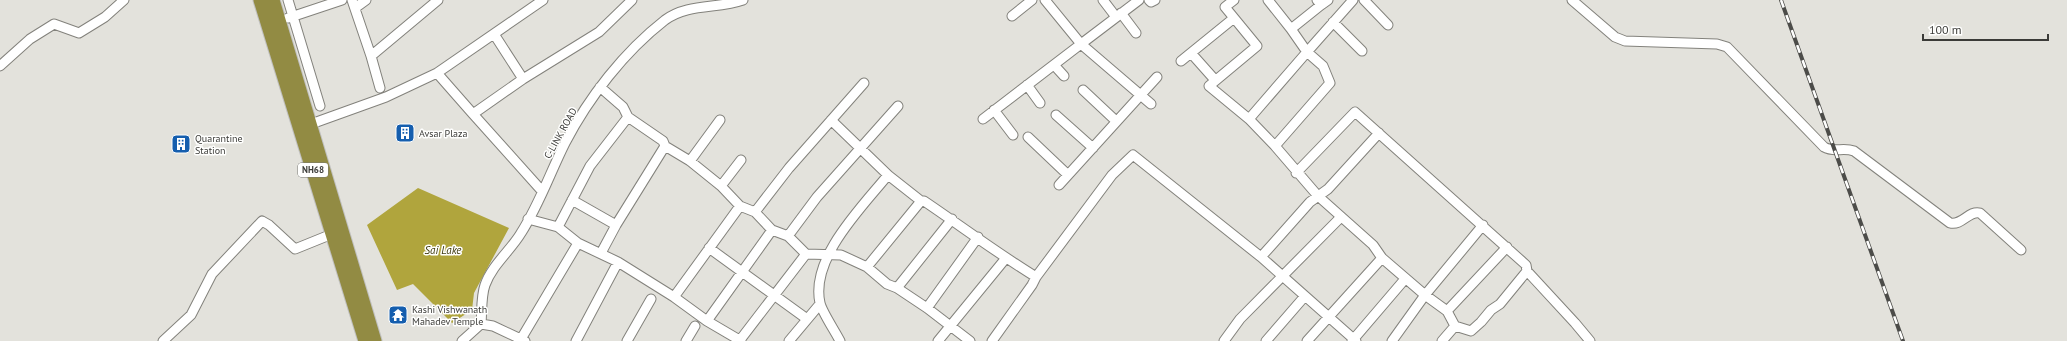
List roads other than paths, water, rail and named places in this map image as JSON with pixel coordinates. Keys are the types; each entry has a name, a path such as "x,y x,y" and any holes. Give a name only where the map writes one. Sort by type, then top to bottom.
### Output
{"highway":[{"name":"NH68","path":"260,0 274,23 311,124 365,341"},
{"name":"NH68","path":"273,0 274,23 338,232 375,341"}],"street":[{"path":"0,66 30,39 54,24 79,33 105,17 124,0"},
{"path":"288,0 320,106"},
{"path":"274,23 342,0"},
{"path":"366,0 354,4 380,88"},
{"path":"371,56 438,0"},
{"path":"311,124 386,97 437,73 543,0"},
{"path":"472,114 523,79 599,32 632,0"},
{"name":"C-LINK ROAD","path":"481,324 485,285 500,261 521,233 566,142 600,87 643,40 667,19 700,6 732,4 743,0"},
{"path":"1012,16 1032,0"},
{"path":"1045,0 1081,44 1151,104"},
{"path":"1103,0 1136,33"},
{"path":"983,119 1139,0"},
{"path":"1150,0 1152,2 1155,0"},
{"path":"1234,0 1225,7 1256,46 1209,86 1249,119 1275,146 1318,196 1373,245 1382,258 1402,273 1405,279 1447,311 1455,326 1471,331 1491,310 1500,304 1527,271"},
{"path":"1268,0 1307,52 1323,66 1330,83 1275,146"},
{"path":"1249,119 1353,0"},
{"path":"1364,0 1388,25"},
{"path":"1572,0 1615,37 1624,41 1717,44 1726,47 1824,147 1835,151 1846,149 1854,151 1950,223 1956,224 1974,213 1980,213 2021,250"},
{"path":"1291,30 1322,2"},
{"path":"1181,61 1234,18"},
{"path":"1333,22 1362,51"},
{"path":"494,34 523,79"},
{"path":"1191,53 1215,80"},
{"path":"1054,64 1064,76"},
{"path":"437,73 542,191"},
{"path":"1059,184 1157,77"},
{"path":"755,212 789,168 864,83"},
{"path":"1027,85 1040,103"},
{"path":"600,87 623,107 628,117 663,141 665,146 690,161 721,186 740,206 755,212 772,230 788,236 806,254 828,256 840,255 867,267 887,284 897,288 970,341"},
{"path":"1083,90 1116,121"},
{"path":"788,236 817,197 898,106"},
{"path":"994,110 1013,135"},
{"path":"1296,172 1355,112 1526,265 1527,271 1590,341"},
{"path":"1056,115 1092,148"},
{"path":"558,227 590,166 628,117"},
{"path":"690,161 720,120"},
{"path":"831,120 888,175 921,201 924,201 952,219 1006,258 1036,276"},
{"path":"1261,257 1310,202 1328,189 1379,133"},
{"path":"1028,137 1068,175"},
{"path":"601,252 616,224 665,146"},
{"path":"992,341 1032,285 1036,276 1112,175 1133,154 1261,257 1354,340 1405,279"},
{"path":"721,186 741,160"},
{"path":"840,341 820,304 819,280 828,256 845,228 888,175"},
{"path":"572,200 616,224"},
{"path":"867,267 921,201"},
{"path":"674,297 740,206"},
{"path":"1227,340 1240,319 1341,218"},
{"path":"528,219 558,227 578,243 601,252 618,262 674,297 707,321 741,341 806,254"},
{"path":"897,288 952,219"},
{"path":"164,341 192,315 212,274 262,221 269,225 294,249 338,232"},
{"path":"1392,341 1425,295 1483,225"},
{"path":"707,321 772,230"},
{"path":"926,308 978,237"},
{"path":"462,341 481,324 493,326 523,340 578,243"},
{"path":"1447,311 1507,247"},
{"path":"709,248 807,319"},
{"path":"938,341 1006,258"},
{"path":"1307,341 1382,258"},
{"path":"576,341 618,262"},
{"path":"1266,341 1305,296"},
{"path":"627,341 651,299"},
{"path":"789,341 820,304"},
{"path":"686,341 695,326"},
{"path":"1442,341 1455,326"}],"water":[{"name":"Sai Lake","path":"418,188 509,228 474,293 472,310 452,323 413,284 397,290 367,225"}],"railway":[{"path":"1781,0 1903,341"}],"place":[{"name":"Avsar Plaza","path":"405,133"},
{"name":"Quarantine Station","path":"181,144"},
{"name":"Kashi Vishwanath Mahadev Temple","path":"398,315"}]}
